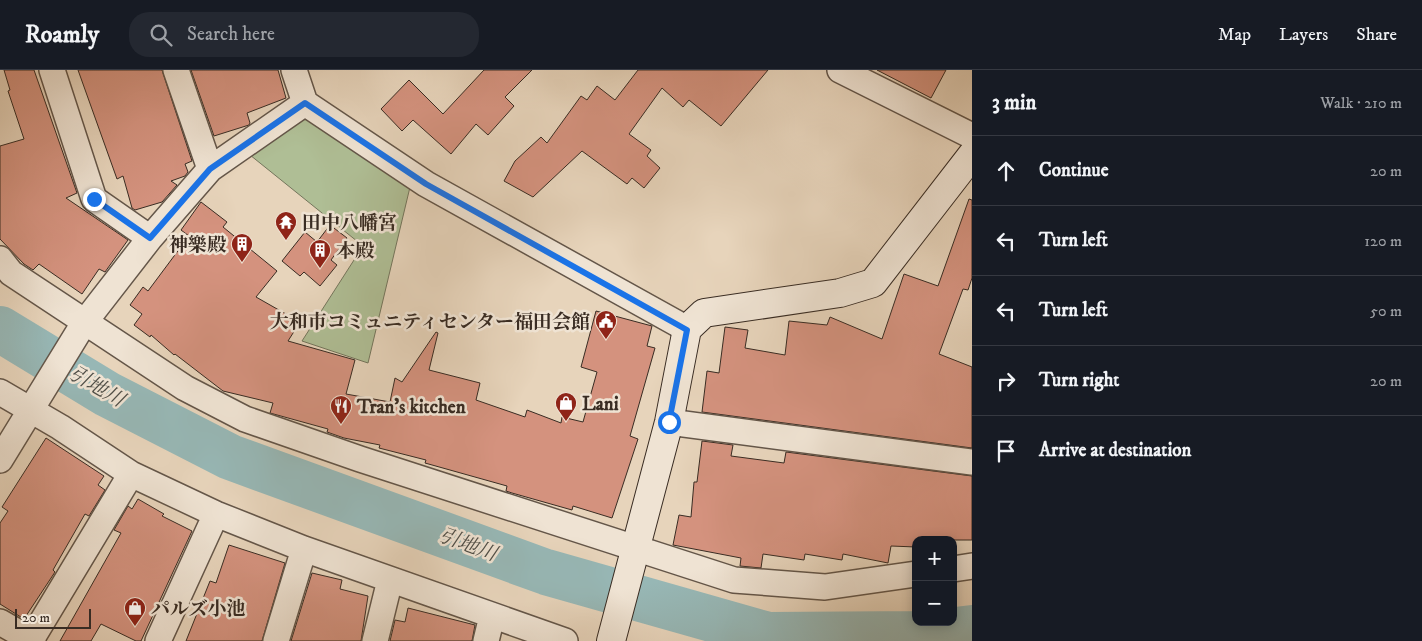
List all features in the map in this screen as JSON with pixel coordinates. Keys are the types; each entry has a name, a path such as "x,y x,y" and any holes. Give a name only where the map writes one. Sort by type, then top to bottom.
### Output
{"street":[{"path":"52,70 94,199 150,238"},
{"path":"176,70 210,169"},
{"path":"294,70 305,103 426,184 687,330"},
{"path":"840,70 972,136"},
{"path":"0,460 79,332 150,238 210,169 305,103"},
{"path":"613,634 669,422 687,330 704,313 840,293 873,283 972,155"},
{"path":"0,259 11,274 79,332 245,419 633,557 734,580 824,587 912,575"},
{"path":"0,392 131,474 216,514 304,549 565,641"},
{"path":"669,422 972,462"},
{"path":"0,622 32,641 131,474"},
{"path":"158,641 216,514"},
{"path":"276,641 304,549"},
{"path":"957,568 972,566"},
{"path":"375,641 390,580"},
{"path":"486,641 492,616"}],"green space":[{"path":"306,116 410,187 368,363 302,341 363,246 250,155"}],"building":[{"path":"4,70 34,70 77,193 66,198 128,240 105,272 99,269 82,294 39,264 33,270 24,264 0,239 0,146 24,139 8,91 10,90"},
{"path":"78,70 162,70 192,161 185,164 188,172 185,176 171,181 177,185 162,202 135,210 132,208 123,176 117,179"},
{"path":"191,70 278,70 286,98 247,113 249,125 214,136"},
{"path":"484,70 532,70 505,97 514,106 488,135 476,124 451,154 413,120 402,131 381,109 409,80 443,114"},
{"path":"638,70 768,70 721,126 689,100 683,107 662,88 629,134 651,150 647,156 660,168 644,188 632,178 627,184 582,151 533,197 504,181 515,161 541,137 547,143 581,96 587,100 597,86 615,100"},
{"path":"877,70 946,70 931,98"},
{"path":"969,199 972,200 972,278 968,290 963,289 939,354 972,367 972,448 702,412 707,371 719,373 725,327 748,330 745,348 785,355 789,321 827,325 830,317 882,339 904,274 938,286"},
{"path":"201,202 227,222 223,227 277,271 256,297 300,322 288,341 355,360 346,394 390,402 395,378 402,382 436,332 438,333 429,370 480,383 476,400 525,417 527,410 561,423 562,417 583,422 597,372 581,367 596,311 652,326 647,346 655,348 630,436 638,439 612,518 573,506 572,510 512,493 506,491 507,486 425,463 426,460 379,448 380,445 344,438 327,432 328,429 270,413 273,403 223,391 174,355 151,335 150,337 134,325 142,314 130,305 143,287 148,291 189,236 181,230"},
{"path":"330,225 347,238 331,260 337,265 320,286 304,272 300,276 282,261 305,232 317,242"},
{"path":"46,438 104,476 98,485 105,490 89,516 85,514 53,570 55,572 24,619 0,604 0,523 8,511 2,507"},
{"path":"702,441 733,445 731,456 784,463 786,452 972,476 972,540 957,540 957,536 912,536 912,547 891,546 888,563 843,554 842,560 805,554 804,560 763,554 761,568 740,566 741,558 673,545 679,515 691,517 694,482 697,482"},
{"path":"138,499 164,514 162,516 192,531 141,641 136,641 101,624 91,641 60,641 121,533 114,530 128,506 132,509"},
{"path":"229,545 285,563 262,641 186,641 210,581 216,583"},
{"path":"312,573 342,580 340,589 368,596 361,641 291,641"},
{"path":"408,608 475,625 472,641 390,641 395,620 405,622"}],"waterway":[{"name":"引地川","path":"0,329 107,394 230,457 546,572 768,635 922,634 972,628"}],"place":[{"name":"田中八幡宮","path":"286,241"},
{"name":"神樂殿","path":"242,263"},
{"name":"本殿","path":"320,269"},
{"name":"大和市コミュニティセンター福田会館","path":"606,340"},
{"name":"Lani","path":"566,422"},
{"name":"Tran’s kitchen","path":"341,425"},
{"name":"パルズ小池","path":"135,627"}],"route":[{"path":"94,199 150,238 210,169 305,103 325,114 426,184 687,330 669,422"}]}
